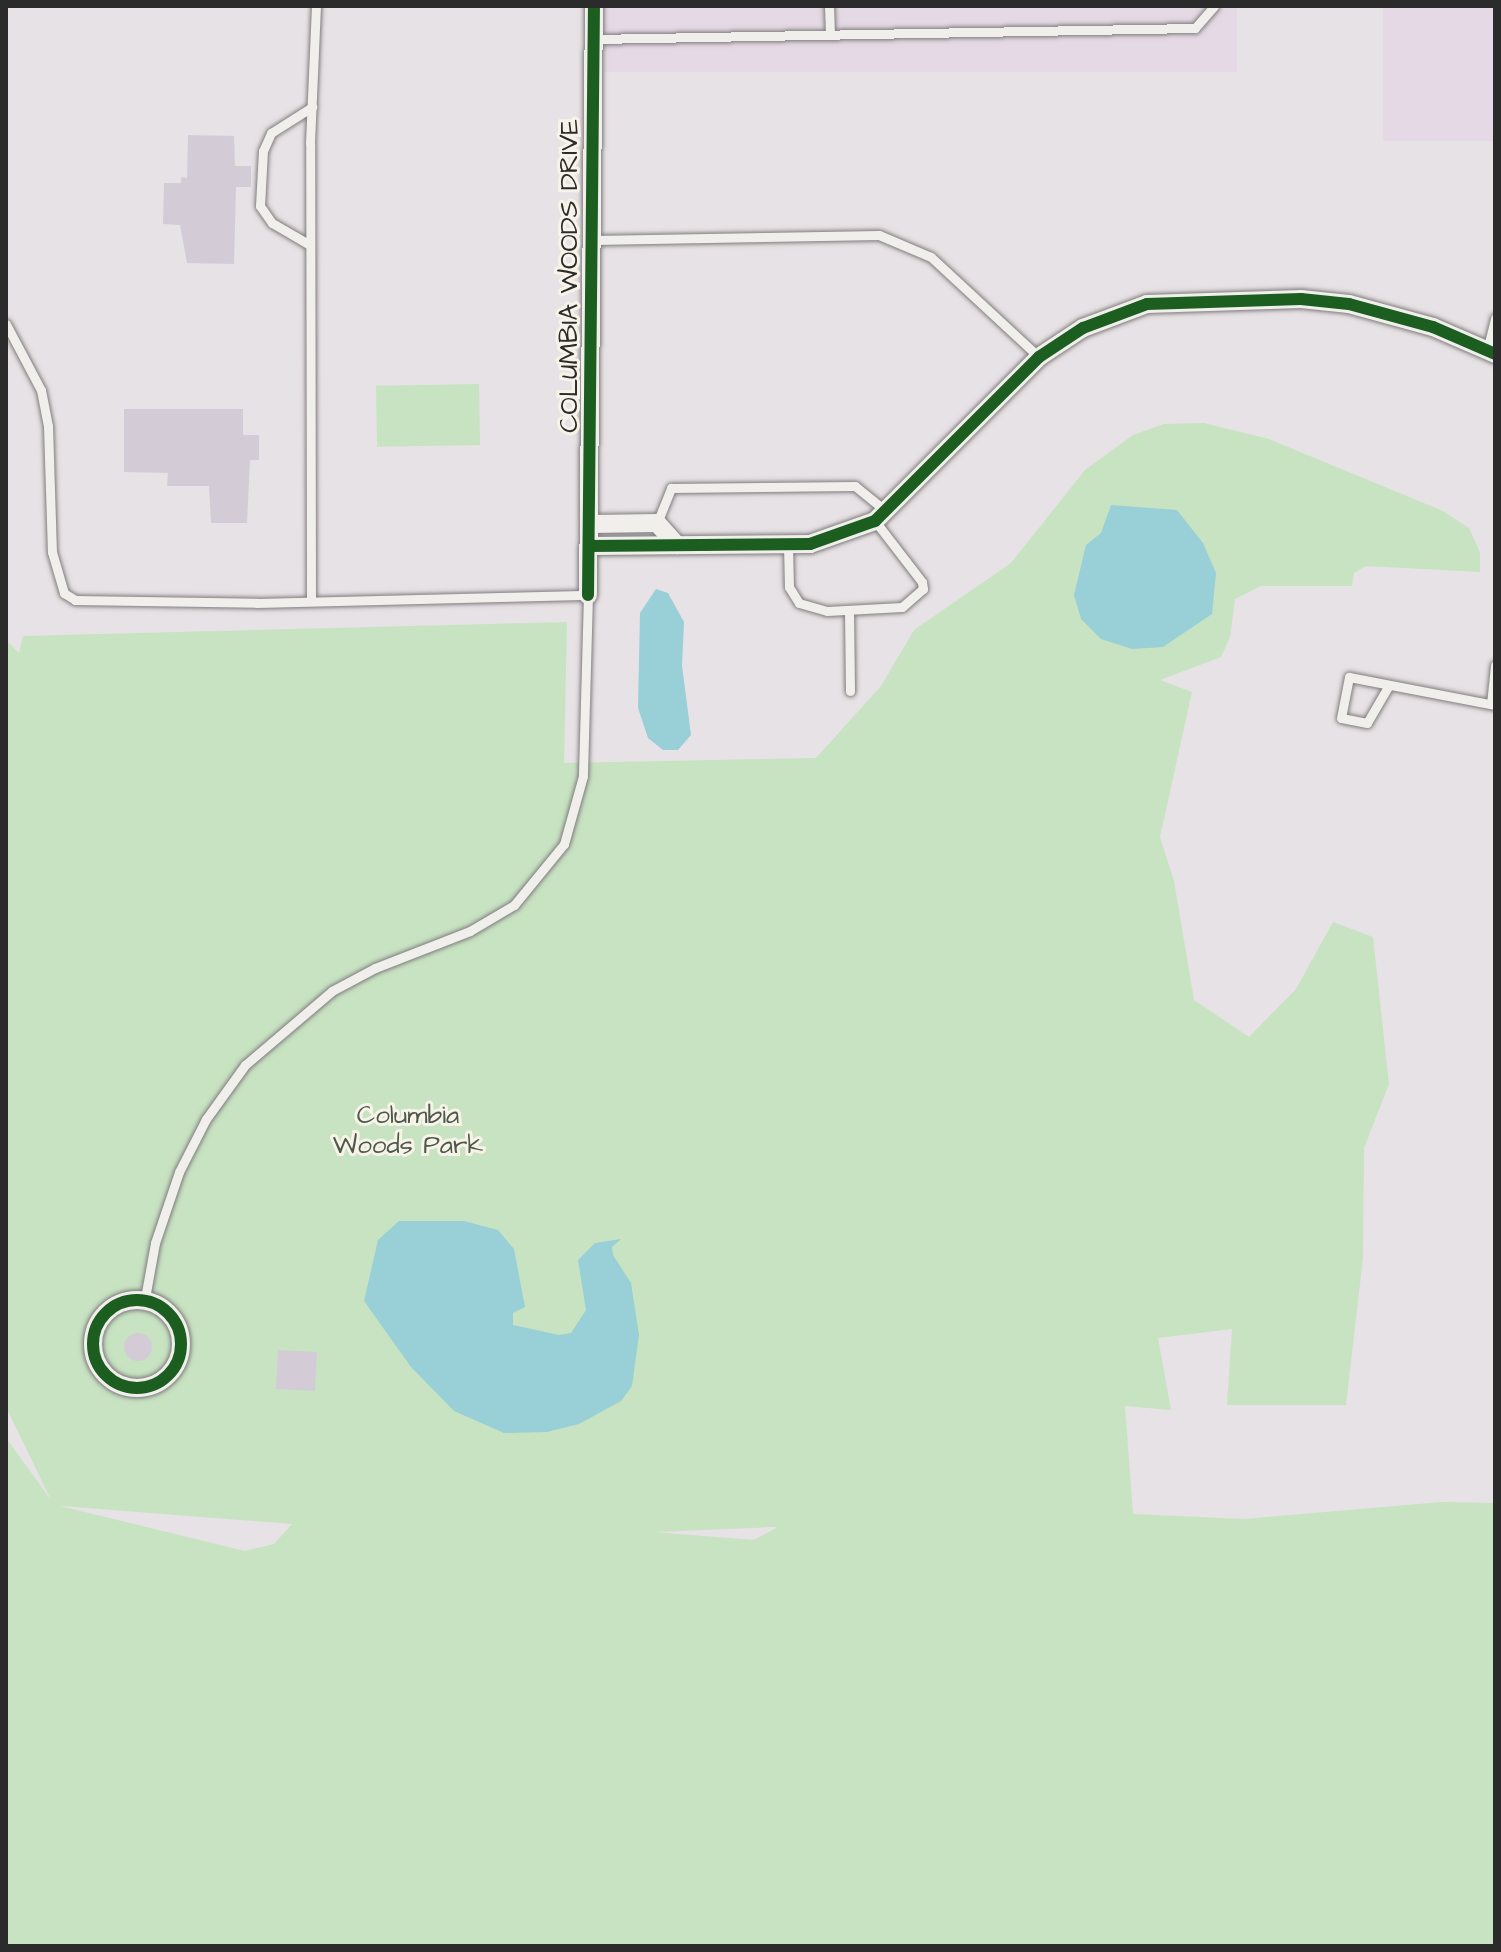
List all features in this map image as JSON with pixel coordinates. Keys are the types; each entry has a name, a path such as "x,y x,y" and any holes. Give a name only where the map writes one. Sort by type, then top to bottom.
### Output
{"street":[{"name":"COLUMBIA WOODS DRIVE","path":"588,595 594,6"},
{"path":"589,546 810,544 880,516 1039,357 1083,328 1147,304 1270,299 1349,304 1433,327 1491,352"},
{"path":"590,524 657,523 677,545"},
{"path":"145,1298 173,1316 184,1352 167,1379 129,1390 98,1371 90,1336 111,1305 145,1298"}],"lane":[{"path":"311,601 310,245 316,6"},
{"path":"829,6 830,35"},
{"path":"594,39 1195,28 1214,6"},
{"path":"310,245 272,223 260,206 263,151 271,133 312,107"},
{"path":"593,240 879,235 931,257 1039,357"},
{"path":"1491,352 1495,318"},
{"path":"6,324 20,344 44,402 52,552 64,593 87,603 588,595"},
{"path":"657,523 671,488 855,486 880,516 923,589 902,607 812,609 792,597 788,544"},
{"name":"COLUMBIA WOODS DRIVE","path":"145,1298 155,1243 179,1172 206,1119 245,1065 332,991 375,968 470,931 514,905 564,844 583,776 588,595"},
{"path":"849,610 850,691"},
{"path":"1389,685 1367,723 1341,718 1349,677 1493,705 1495,665"}],"shaded area":[{"path":"603,6 1237,6 1237,72 603,72"},
{"path":"1383,6 1495,6 1495,141 1383,141"}],"green space":[{"path":"479,384 480,445 377,447 376,386"},
{"name":"Columbia Woods Park","path":"1204,423 1269,439 1443,511 1469,528 1480,552 1480,572 1366,566 1354,573 1352,586 1261,586 1235,599 1230,637 1221,657 1160,680 1192,692 1160,837 1174,881 1194,1000 1249,1037 1296,989 1333,922 1373,937 1389,1084 1364,1148 1363,1258 1346,1405 1227,1405 1232,1329 1158,1338 1171,1410 1125,1406 1133,1514 1244,1519 1441,1502 1495,1503 1495,1946 6,1945 6,1438 51,1500 6,1407 6,640 19,653 23,636 567,622 564,763 816,758 881,686 914,630 1011,563 1085,470 1133,435 1164,424","holes":["61,1506 292,1524 274,1544 245,1551","776,1527 754,1540 654,1532"]}],"water":[{"path":"1111,505 1177,510 1203,543 1216,573 1212,614 1163,647 1132,649 1101,639 1081,619 1074,595 1086,545 1101,533"},
{"path":"656,589 668,593 684,622 682,666 691,735 678,750 663,750 648,738 638,708 640,613"},
{"path":"399,1221 464,1221 498,1230 514,1249 525,1307 513,1313 513,1325 559,1335 571,1333 586,1310 578,1260 595,1243 621,1239 612,1247 613,1255 631,1283 639,1335 632,1386 621,1401 579,1424 547,1432 504,1433 454,1411 411,1367 364,1301 378,1240"}],"building":[{"path":"188,135 234,136 235,166 251,166 251,187 236,187 234,264 187,263 180,225 163,224 164,183 181,183 181,177 187,178"},
{"path":"124,409 243,409 243,435 259,435 259,460 250,460 247,523 211,523 209,486 167,486 168,473 124,472"},
{"path":"138,1333 148,1337 152,1347 148,1357 138,1361 128,1357 124,1347 128,1337"},
{"path":"278,1350 317,1352 315,1391 276,1389"}],"cycle path":[{"path":"588,595 594,6"},
{"path":"589,546 810,544 875,521 1039,357 1083,328 1147,304 1301,299 1349,304 1433,327 1495,354"},
{"path":"128,1300 146,1300 162,1307 174,1319 181,1335 181,1344 181,1353 174,1369 162,1381 146,1388 128,1388 112,1381 100,1369 93,1353 93,1335 100,1319 112,1307 128,1300"}]}
